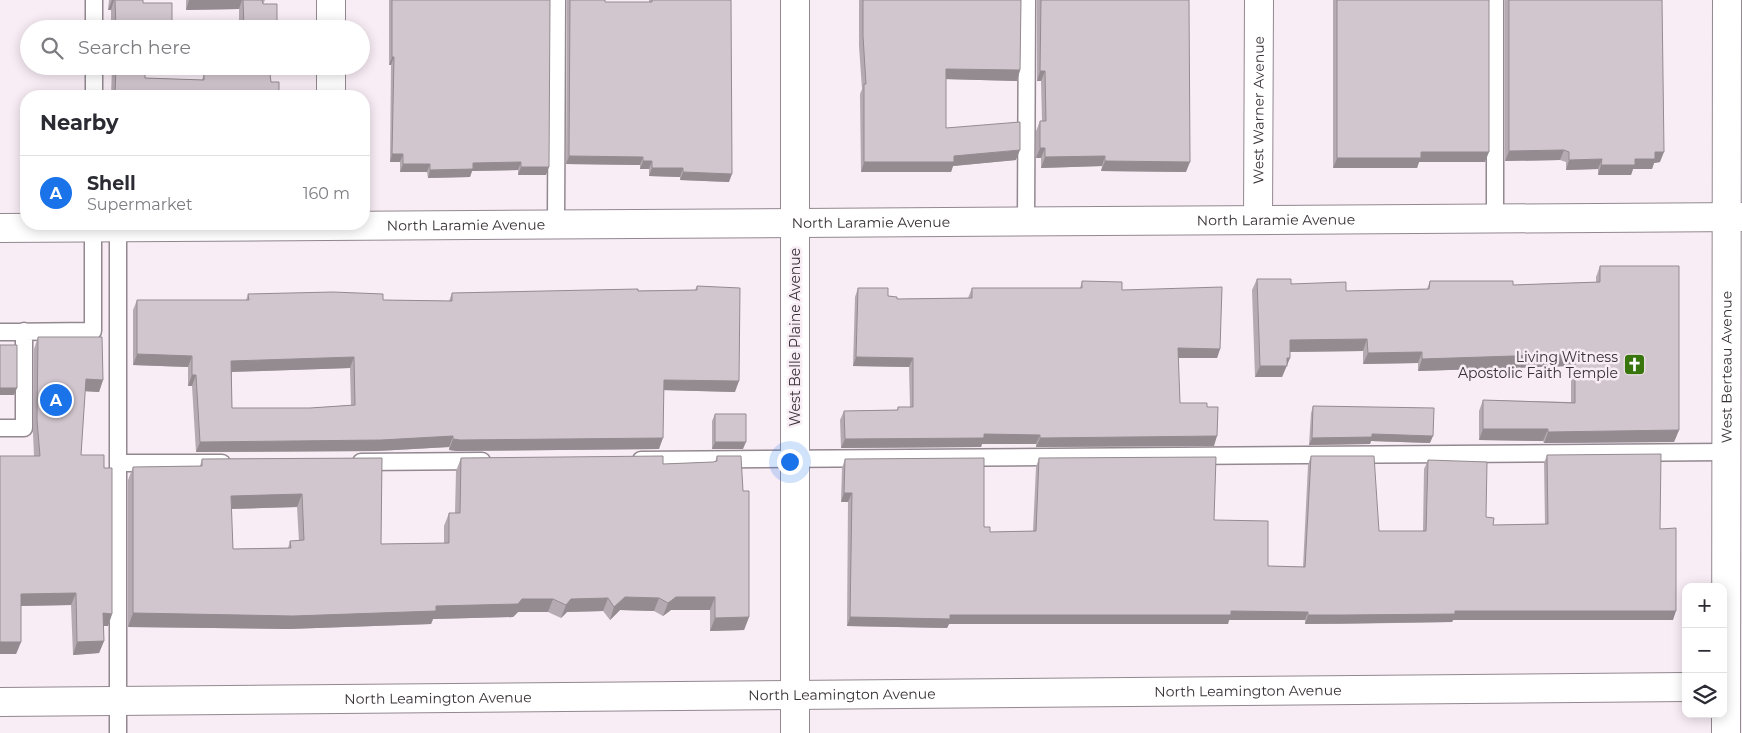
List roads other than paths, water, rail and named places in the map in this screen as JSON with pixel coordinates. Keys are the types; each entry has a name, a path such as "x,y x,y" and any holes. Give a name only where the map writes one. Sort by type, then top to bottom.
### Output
{"street":[{"path":"331,0 331,20"},
{"name":"West Belle Plaine Avenue","path":"795,0 795,733"},
{"name":"West Warner Avenue","path":"1258,220 1259,0"},
{"name":"West Berteau Avenue","path":"1724,673 1726,452 1734,217 1727,0"},
{"path":"331,75 331,90"},
{"name":"North Laramie Avenue","path":"370,225 1734,217"},
{"name":"North Laramie Avenue","path":"0,228 20,228"},
{"name":"North Leamington Avenue","path":"0,702 1682,687"},
{"name":"West Berteau Avenue","path":"1725,718 1726,733"}],"lane":[{"path":"94,0 94,20"},
{"path":"556,224 557,0"},
{"path":"1026,222 1027,0"},
{"path":"1495,218 1496,0"},
{"path":"94,75 94,90"},
{"path":"0,332 93,331 102,230"},
{"path":"102,230 118,463 118,733"},
{"path":"0,428 24,428 24,331"},
{"path":"625,460 1726,452"},
{"path":"347,462 496,461"},
{"path":"118,463 237,462"}],"place":[{"name":"Living Witness Apostolic Faith Temple","path":"1634,365"},
{"name":"Shell","path":"56,400"}]}
